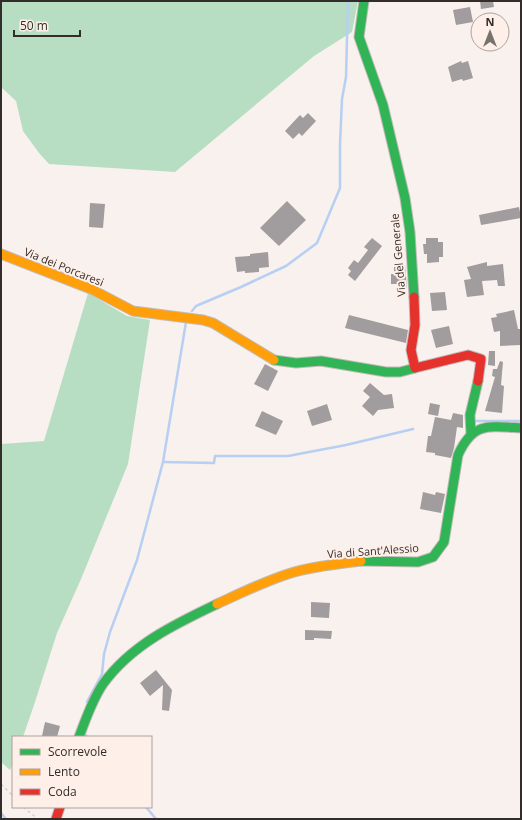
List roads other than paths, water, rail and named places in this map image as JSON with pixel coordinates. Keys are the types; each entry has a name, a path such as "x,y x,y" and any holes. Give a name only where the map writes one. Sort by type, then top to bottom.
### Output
{"street":[{"name":"Via del Generale","path":"364,1 359,37 383,105 405,198 410,232 415,326 411,350 415,368"},
{"name":"Via dei Porcaresi","path":"1,254 91,288 133,311 203,320 213,323 276,361 296,363 321,361 386,372 400,372 415,368"},
{"path":"415,368 468,355 481,359 481,371 470,408 469,425 471,434 482,428 521,428"},
{"name":"Via di Sant'Alessio","path":"79,736 92,703 103,684 130,653 147,641 196,614 252,588 291,573 327,565 365,561 418,562 433,557 444,542 458,456 463,443 471,434"},
{"path":"56,819 60,808"}],"waterway":[{"path":"192,311 196,306 286,266 317,243 340,188 340,144 342,99 346,77 348,1"},
{"path":"87,702 102,674 104,654 110,632 137,560 163,462 186,322"},
{"path":"474,421 521,421"},
{"path":"163,462 214,463 215,456 288,456 346,445 413,429"},
{"path":"147,808 156,819"},
{"path":"1,813 6,819"}]}
